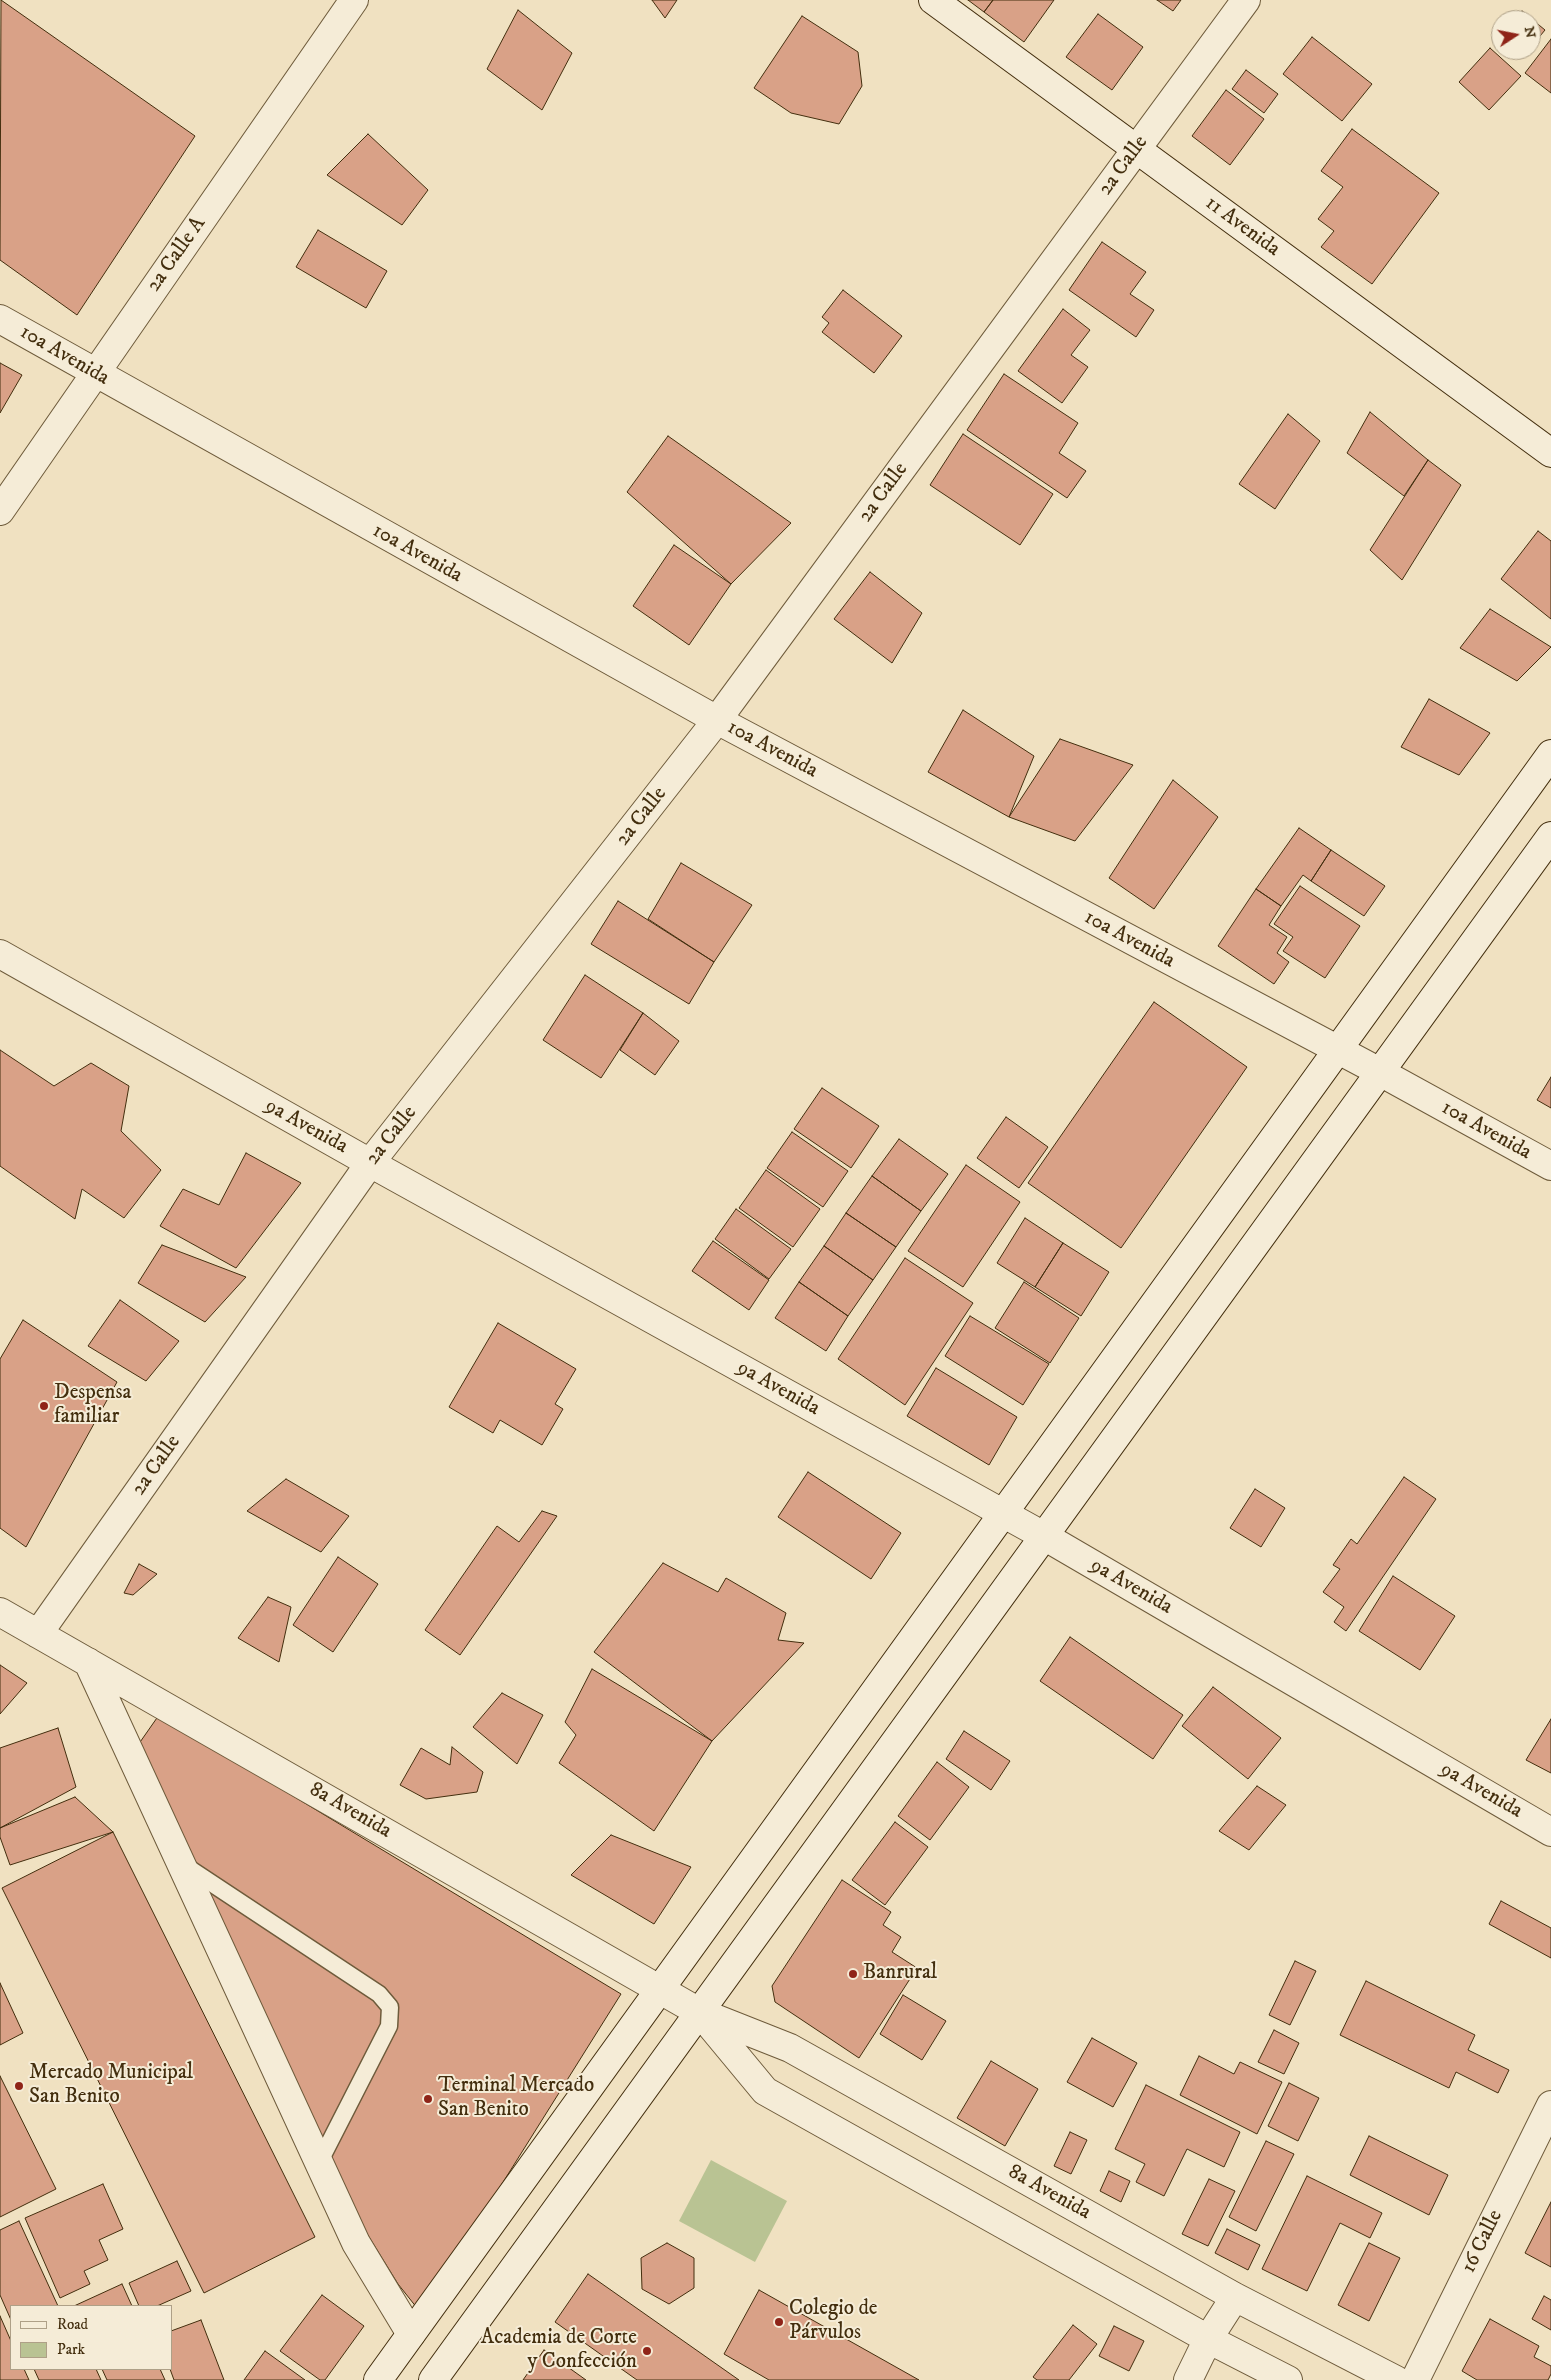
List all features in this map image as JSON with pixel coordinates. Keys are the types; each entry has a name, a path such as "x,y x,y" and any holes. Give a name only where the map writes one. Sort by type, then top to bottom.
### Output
{"street":[{"name":"2a Calle A","path":"0,511 354,0"},
{"name":"11 Avenida","path":"933,0 1551,453"},
{"name":"2a Calle","path":"38,1634 370,1163 717,720 1246,0"},
{"name":"10a Avenida","path":"0,319 95,374 717,720 1337,1051 1380,1072 1551,1166"},
{"path":"378,2380 1551,754"},
{"path":"433,2380 1551,836"},
{"name":"9a Avenida","path":"0,954 370,1163 1044,1536 1551,1832"},
{"name":"8a Avenida","path":"0,1612 700,2012 790,2048 1235,2297 1396,2380"},
{"path":"88,1662 356,2243 411,2334"},
{"name":"8a Avenida","path":"700,2012 765,2091 1208,2339 1288,2380"},
{"name":"16 Calle","path":"1415,2380 1551,2105"},
{"path":"1188,2380 1208,2339 1235,2297"}],"lane":[{"path":"180,1862 379,1994 390,2006 388,2026 319,2163"}],"green space":[{"path":"711,2160 787,2201 755,2262 679,2221"}],"building":[{"path":"1,0 195,136 77,315 0,260"},
{"path":"652,0 677,0 665,18"},
{"path":"968,0 993,0 984,12"},
{"path":"993,0 1054,0 1024,42 984,12"},
{"path":"1157,0 1181,0 1173,11"},
{"path":"518,10 572,53 542,110 487,69"},
{"path":"1098,14 1143,47 1112,90 1066,57"},
{"path":"802,16 858,52 862,86 839,124 791,113 754,88"},
{"path":"1541,27 1545,30 1541,35"},
{"path":"1312,37 1372,84 1342,121 1283,74"},
{"path":"1551,39 1551,93 1525,73 1535,60 1541,60 1541,52"},
{"path":"1490,48 1491,60 1503,60 1521,76 1489,110 1459,82"},
{"path":"1246,70 1278,94 1264,113 1232,89"},
{"path":"1226,90 1264,119 1230,165 1192,136"},
{"path":"1352,129 1439,193 1372,284 1321,247 1334,231 1318,219 1343,187 1321,171"},
{"path":"368,134 428,190 402,225 327,175"},
{"path":"318,230 387,271 366,308 296,267"},
{"path":"1102,242 1146,272 1130,294 1154,310 1136,337 1069,290"},
{"path":"843,290 902,336 874,373 822,332 829,323 822,317"},
{"path":"1063,309 1090,330 1071,355 1088,367 1062,403 1018,371"},
{"path":"0,363 22,375 0,413"},
{"path":"1004,374 1078,423 1059,453 1086,471 1067,498 967,430"},
{"path":"1370,412 1428,460 1404,496 1347,453"},
{"path":"1288,414 1320,441 1275,509 1239,484"},
{"path":"963,434 1053,494 1020,545 930,485"},
{"path":"668,436 791,523 731,584 627,492"},
{"path":"1428,460 1461,485 1402,580 1370,550"},
{"path":"1538,531 1551,541 1551,619 1501,579"},
{"path":"674,545 731,584 689,645 633,606"},
{"path":"870,572 922,613 892,663 834,619"},
{"path":"1490,609 1551,647 1517,681 1460,648"},
{"path":"1429,699 1490,733 1459,775 1401,747"},
{"path":"963,710 1034,756 1009,817 928,772"},
{"path":"1060,739 1133,765 1075,841 1009,817"},
{"path":"1173,780 1218,817 1154,909 1109,878"},
{"path":"1299,828 1331,850 1311,881 1303,875 1281,906 1256,889"},
{"path":"1331,850 1385,886 1364,916 1311,881"},
{"path":"681,863 752,905 714,962 648,919"},
{"path":"1300,886 1360,926 1325,978 1283,951 1293,937 1274,924"},
{"path":"1256,889 1281,906 1269,925 1287,937 1277,953 1289,962 1274,984 1218,946"},
{"path":"618,901 714,962 689,1004 591,944"},
{"path":"585,975 643,1013 601,1078 543,1040"},
{"path":"1154,1002 1247,1067 1121,1248 1028,1183"},
{"path":"643,1013 679,1041 655,1075 620,1050"},
{"path":"0,1050 54,1086 91,1063 129,1086 121,1131 161,1170 124,1218 82,1189 75,1219 0,1166"},
{"path":"1551,1077 1551,1108 1537,1100"},
{"path":"822,1088 879,1126 851,1168 794,1129"},
{"path":"1006,1117 1048,1147 1019,1188 977,1158"},
{"path":"792,1132 848,1171 823,1207 767,1168"},
{"path":"899,1139 948,1174 921,1211 872,1176"},
{"path":"246,1153 301,1183 236,1268 160,1226 183,1189 219,1205"},
{"path":"966,1165 1020,1202 963,1287 908,1251"},
{"path":"766,1170 820,1209 793,1247 739,1208"},
{"path":"872,1176 921,1211 896,1247 846,1213"},
{"path":"736,1209 791,1249 769,1279 715,1239"},
{"path":"846,1213 896,1247 873,1280 824,1246"},
{"path":"1025,1218 1063,1243 1035,1287 997,1263"},
{"path":"713,1241 769,1280 749,1310 692,1271"},
{"path":"1063,1243 1109,1272 1081,1316 1035,1287"},
{"path":"162,1245 246,1277 205,1322 138,1283"},
{"path":"824,1246 873,1280 848,1316 799,1282"},
{"path":"905,1258 973,1303 905,1405 838,1359"},
{"path":"799,1282 848,1316 826,1351 775,1318"},
{"path":"1024,1282 1079,1318 1050,1363 995,1328"},
{"path":"120,1300 179,1341 146,1381 88,1346"},
{"path":"970,1316 1049,1364 1023,1405 945,1356"},
{"path":"23,1320 117,1382 26,1547 0,1528 0,1359"},
{"path":"498,1323 576,1369 555,1404 563,1409 542,1445 500,1420 493,1433 449,1407"},
{"path":"936,1368 1017,1417 989,1465 907,1416"},
{"path":"808,1472 901,1533 871,1579 778,1517"},
{"path":"1404,1477 1436,1499 1346,1631 1334,1622 1344,1607 1323,1592 1340,1569 1333,1565 1351,1539 1357,1544"},
{"path":"286,1479 349,1516 321,1552 247,1511"},
{"path":"1255,1489 1285,1508 1261,1547 1230,1528"},
{"path":"542,1511 557,1516 460,1655 425,1630 497,1526 519,1542"},
{"path":"338,1557 378,1584 333,1652 293,1625"},
{"path":"663,1563 718,1592 726,1578 786,1613 778,1640 804,1643 712,1741 594,1652"},
{"path":"139,1564 157,1574 133,1595 124,1593"},
{"path":"1393,1576 1455,1616 1420,1670 1359,1631"},
{"path":"268,1597 291,1607 279,1662 238,1638"},
{"path":"1070,1637 1183,1715 1153,1759 1040,1681"},
{"path":"0,1665 27,1683 0,1714"},
{"path":"592,1669 712,1741 654,1831 559,1763 576,1735 565,1722"},
{"path":"1213,1687 1281,1738 1248,1779 1182,1726"},
{"path":"502,1693 543,1715 517,1764 473,1727"},
{"name":"Terminal Mercado San Benito","path":"159,1715 621,1994 421,2313 398,2284 348,2203 138,1745"},
{"path":"1551,1719 1551,1773 1526,1760"},
{"path":"58,1728 76,1787 0,1828 0,1748"},
{"path":"964,1731 1010,1761 991,1790 946,1759"},
{"path":"452,1747 483,1772 477,1792 426,1799 400,1785 421,1748 450,1765"},
{"path":"937,1762 969,1787 930,1840 898,1816"},
{"path":"1257,1786 1286,1805 1249,1850 1219,1831"},
{"path":"75,1797 113,1832 10,1865 0,1837 0,1828"},
{"path":"895,1822 928,1847 885,1905 852,1880"},
{"path":"113,1832 315,2237 204,2293 2,1888"},
{"path":"611,1835 691,1867 654,1924 571,1875"},
{"path":"842,1880 891,1912 883,1925 901,1937 892,1952 917,1968 859,2058 775,2002 772,1986"},
{"path":"1501,1901 1551,1928 1551,1958 1489,1924"},
{"path":"1295,1961 1316,1971 1290,2025 1269,2015"},
{"path":"1366,1981 1475,2035 1468,2050 1509,2070 1498,2093 1456,2072 1449,2088 1340,2035"},
{"path":"0,1983 23,2033 0,2045"},
{"path":"903,1995 946,2021 922,2060 880,2034"},
{"path":"1274,2030 1299,2043 1284,2074 1258,2062"},
{"path":"1092,2038 1137,2063 1113,2107 1067,2082"},
{"path":"1199,2056 1234,2074 1240,2062 1282,2082 1257,2134 1180,2095"},
{"path":"991,2061 1038,2089 1005,2146 957,2118"},
{"path":"0,2076 56,2189 0,2217"},
{"path":"1289,2083 1319,2098 1298,2141 1268,2126"},
{"path":"1146,2085 1240,2132 1224,2167 1187,2149 1164,2196 1136,2182 1145,2164 1115,2149"},
{"path":"1070,2132 1087,2140 1071,2174 1054,2166"},
{"path":"1369,2136 1448,2175 1429,2215 1350,2175"},
{"path":"1266,2141 1294,2154 1256,2231 1229,2217"},
{"path":"1109,2171 1130,2181 1121,2202 1100,2191"},
{"path":"1307,2176 1382,2213 1370,2238 1340,2223 1307,2291 1262,2269"},
{"path":"1209,2179 1235,2191 1208,2246 1182,2234"},
{"path":"103,2184 123,2229 99,2240 108,2260 84,2271 90,2284 60,2298 25,2218"},
{"path":"1551,2202 1551,2267 1525,2253"},
{"path":"19,2221 58,2305 10,2305 10,2318 0,2295 0,2230"},
{"path":"1227,2229 1260,2245 1248,2270 1215,2253"},
{"path":"667,2243 694,2258 694,2288 669,2304 642,2289 641,2258"},
{"path":"1369,2243 1400,2258 1369,2321 1338,2305"},
{"path":"177,2261 191,2291 159,2305 139,2305 129,2283"},
{"name":"Academia de Corte y Confección","path":"588,2274 739,2380 637,2380 555,2322"},
{"path":"122,2284 132,2305 76,2305"},
{"name":"Colegio de Párvulos","path":"759,2290 919,2380 769,2380 724,2354"},
{"path":"322,2295 364,2326 325,2380 320,2380 280,2351"},
{"path":"1544,2296 1551,2300 1551,2330 1532,2319"},
{"path":"0,2316 10,2339 10,2370 24,2370 29,2380 0,2380"},
{"path":"1490,2319 1539,2346 1534,2357 1551,2366 1551,2374 1548,2380 1477,2380 1462,2371"},
{"path":"201,2320 224,2380 174,2380 170,2370 172,2370 172,2331"},
{"path":"1073,2325 1097,2344 1069,2380 1037,2380 1033,2377"},
{"path":"1114,2326 1144,2341 1129,2371 1099,2356"},
{"path":"544,2350 586,2380 523,2380"},
{"path":"265,2351 305,2380 244,2380"},
{"path":"34,2370 96,2370 101,2380 39,2380"},
{"path":"102,2370 160,2370 165,2380 107,2380"}],"place":[{"name":"Despensa familiar","path":"44,1406"},
{"name":"Banrural","path":"853,1974"},
{"name":"Mercado Municipal San Benito","path":"19,2086"},
{"name":"Terminal Mercado San Benito","path":"428,2099"},
{"name":"Colegio de Párvulos","path":"779,2322"},
{"name":"Academia de Corte y Confección","path":"647,2351"}]}
